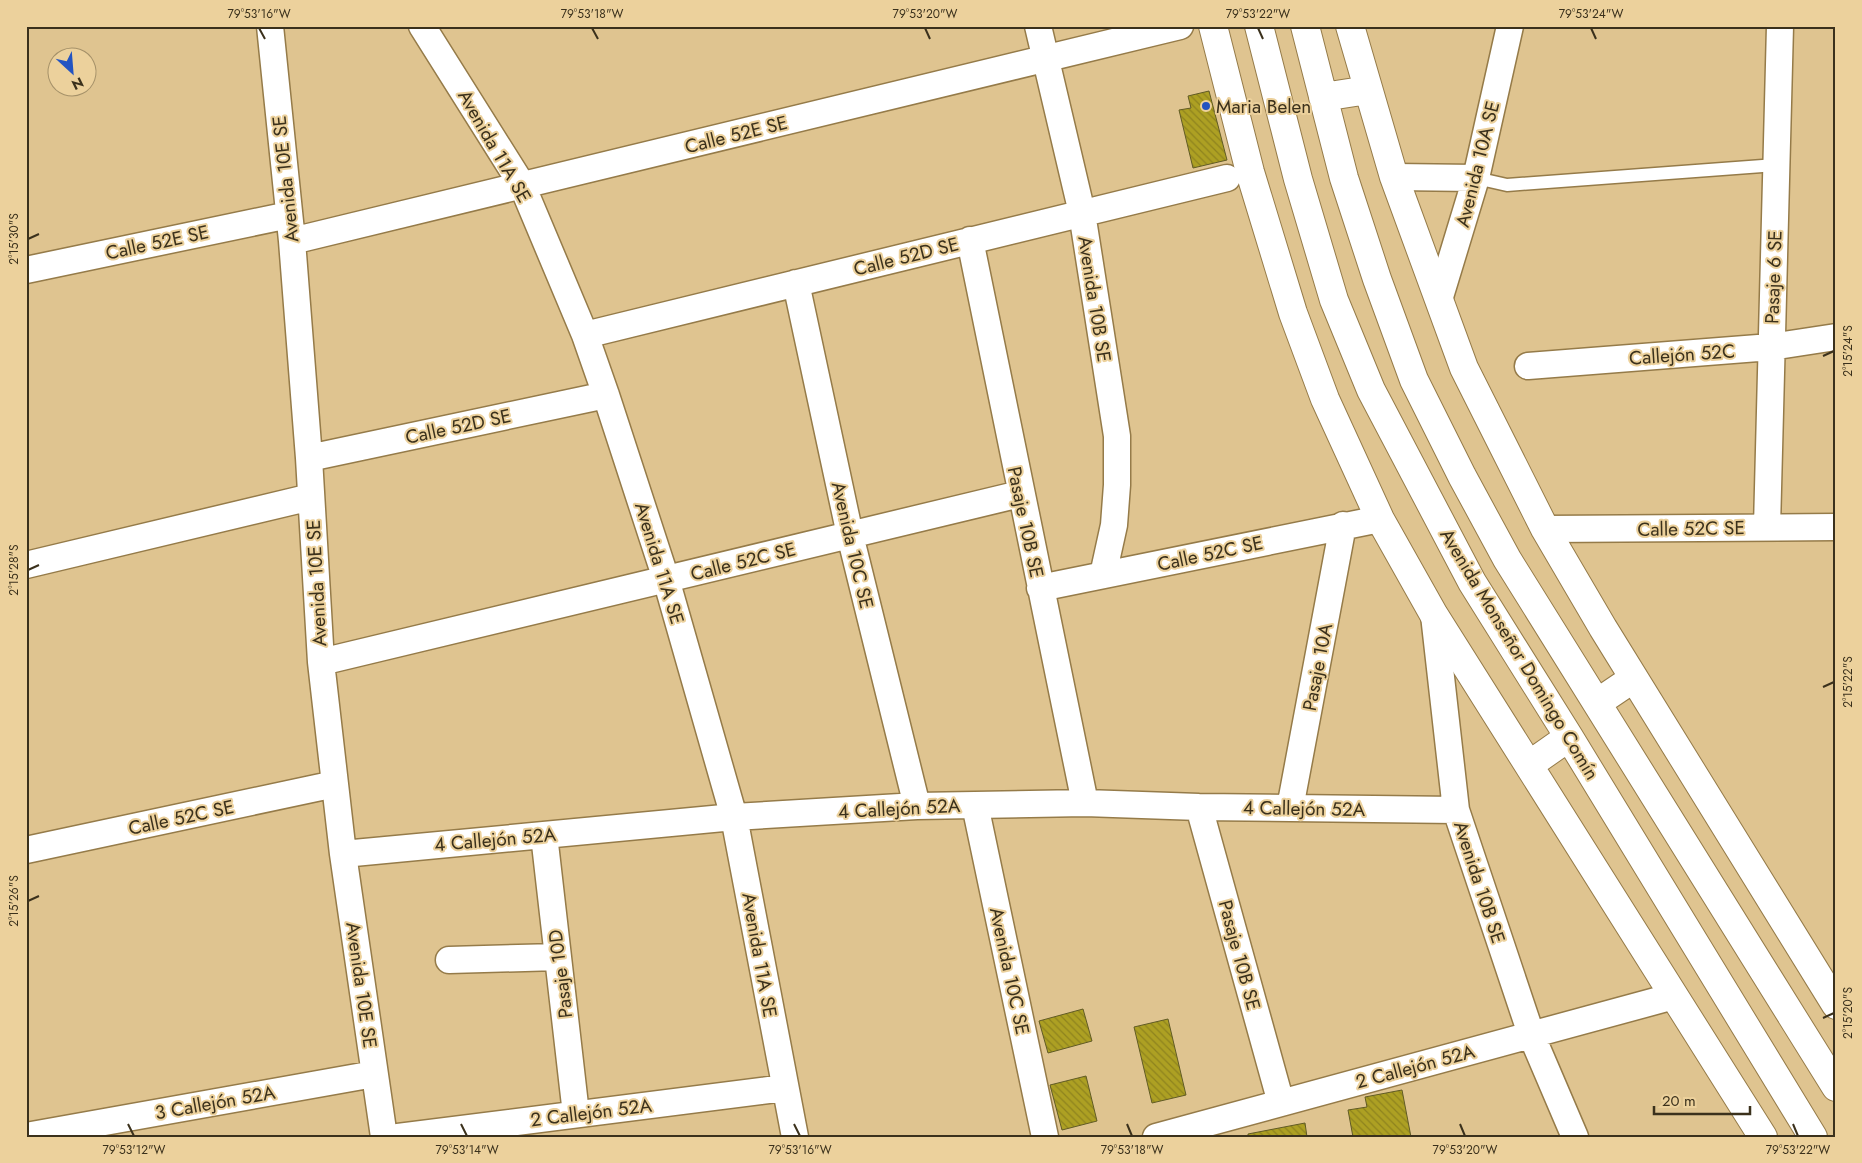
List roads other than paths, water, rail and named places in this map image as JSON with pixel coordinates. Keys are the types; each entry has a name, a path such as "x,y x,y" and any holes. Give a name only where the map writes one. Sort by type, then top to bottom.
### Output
{"main road":[{"path":"1213,26 1250,172 1293,313 1325,400 1380,518 1434,615 1763,1137"},
{"name":"Avenida Monseñor Domingo Comín","path":"1258,26 1298,179 1334,300 1371,390 1472,582 1569,737 1813,1137"},
{"name":"Avenida Monseñor Domingo Comín","path":"1305,26 1344,178 1377,279 1414,380 1462,476 1507,559 1836,1087"},
{"path":"1350,26 1394,177 1464,368 1546,529 1634,678 1836,1005"},
{"path":"1323,97 1368,90"},
{"path":"1293,313 1334,300"},
{"path":"1597,703 1634,678"},
{"path":"1529,765 1569,737"}],"street":[{"name":"Avenida 10E SE","path":"270,26 292,241 309,458 321,662 344,854 384,1137"},
{"name":"Avenida 11A SE","path":"422,26 522,185 585,335 606,395 666,579 734,816 784,1088 795,1137"},
{"name":"Avenida 10B SE","path":"1038,26 1082,213 1117,436 1118,485 1114,525 1103,575"},
{"name":"Calle 52E SE","path":"292,241 1180,26"},
{"name":"Avenida 10A SE","path":"1439,300 1476,178 1510,26"},
{"name":"Pasaje 6 SE","path":"1767,527 1780,26"},
{"path":"1394,177 1476,178"},
{"name":"Calle 52D SE","path":"585,335 1227,178"},
{"name":"Calle 52E SE","path":"26,270 289,214"},
{"name":"Pasaje 10B SE","path":"970,240 1020,494 1085,803"},
{"name":"Avenida 10C SE","path":"796,283 850,535 918,806"},
{"name":"Callejón 52C","path":"1528,366 1771,347 1836,338"},
{"name":"Calle 52D SE","path":"309,458 606,395"},
{"name":"Calle 52C SE","path":"321,662 1020,494"},
{"path":"26,565 311,497"},
{"name":"Calle 52C SE","path":"1040,588 1380,518"},
{"name":"Pasaje 10A","path":"1290,808 1343,526"},
{"name":"Calle 52C SE","path":"1546,529 1836,528"},
{"name":"Avenida 10B SE","path":"1434,615 1456,810 1531,1034 1575,1137"},
{"name":"Calle 52C SE","path":"26,850 335,784"},
{"name":"4 Callejón 52A","path":"344,854 734,816 918,806 1085,803 1199,807 1456,810"},
{"name":"Avenida 10C SE","path":"974,805 1045,1137"},
{"name":"Pasaje 10B SE","path":"1199,807 1280,1103"},
{"name":"Pasaje 10D","path":"544,835 576,1114"},
{"path":"449,960 558,957"},
{"name":"2 Callejón 52A","path":"1156,1137 1674,996"},
{"name":"3 Callejón 52A","path":"26,1136 374,1074"},
{"name":"2 Callejón 52A","path":"398,1137 784,1088"}],"lane":[{"path":"1476,178 1507,185 1776,165"}],"place":[{"name":"Maria Belen","path":"1206,106"}]}
